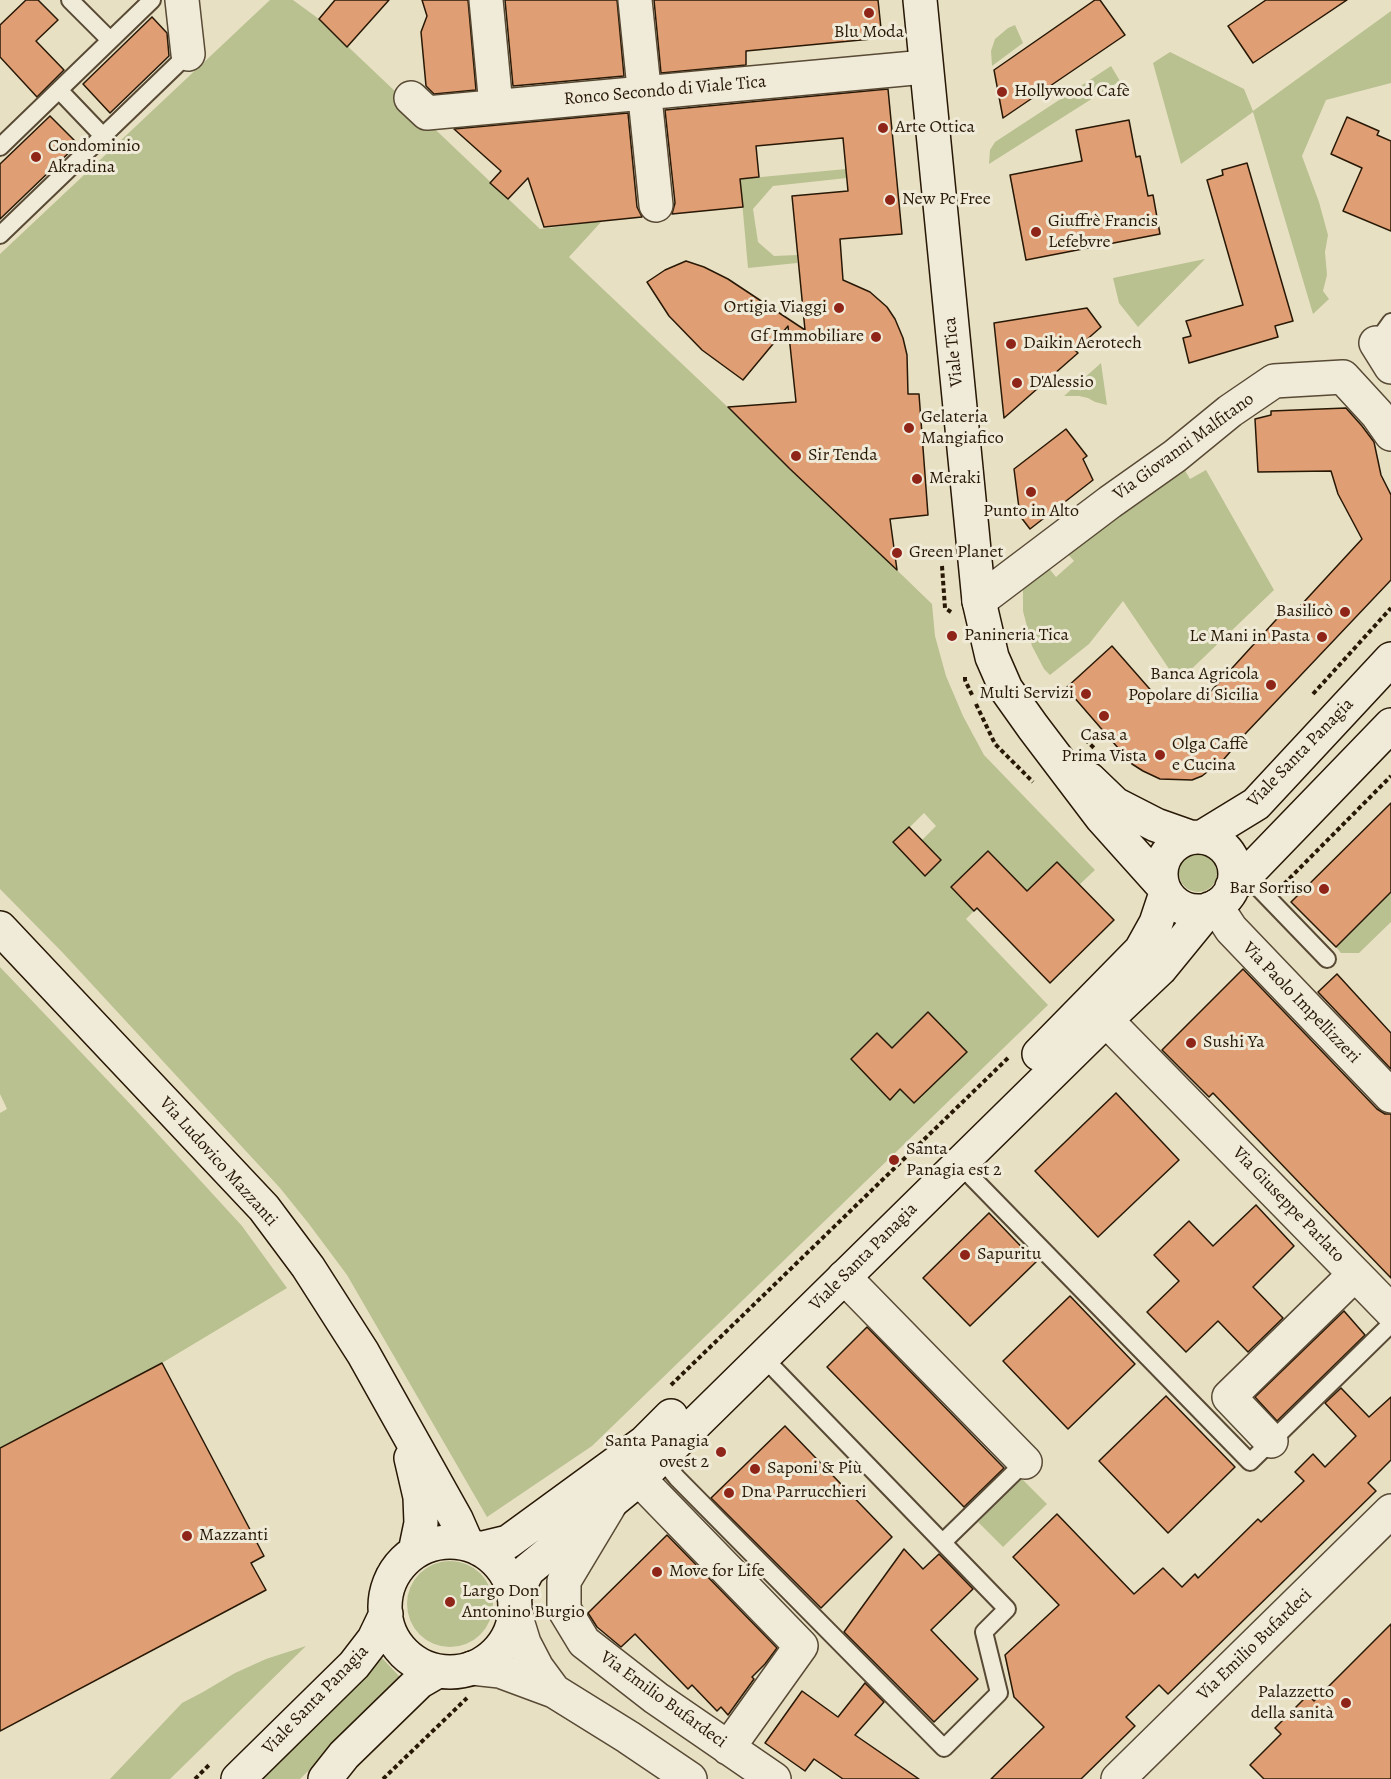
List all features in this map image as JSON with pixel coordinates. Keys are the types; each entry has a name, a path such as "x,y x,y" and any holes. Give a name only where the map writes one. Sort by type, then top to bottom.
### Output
{"street":[{"path":"182,0 188,54"},
{"path":"486,0 496,106"},
{"path":"635,0 656,205"},
{"name":"Viale Tica","path":"920,0 969,609 1006,689 1033,727"},
{"name":"Ronco Secondo di Viale Tica","path":"411,98 427,113 925,67"},
{"name":"Via Giovanni Malfitano","path":"969,609 1110,502 1175,456 1230,411 1274,381 1343,376 1377,414 1391,434"},
{"name":"Viale Santa Panagia","path":"1196,837 1256,804 1391,659"},
{"name":"Viale Santa Panagia","path":"514,1606 528,1570 649,1468 763,1358 844,1276 1160,969 1226,895 1391,726"},
{"path":"1033,727 1115,804 1156,825 1219,843 1227,850 1235,868 1235,878 1226,895 1193,910 1178,905 1102,818 1033,727"},
{"path":"1165,890 1161,879 1164,857 1179,841 1196,837"},
{"name":"Viale Santa Panagia","path":"473,1547 508,1542 645,1442 933,1162 1141,950 1156,923 1165,890"},
{"name":"Via Paolo Impellizzeri","path":"1226,895 1231,928 1391,1096"},
{"name":"Via Ludovico Mazzanti","path":"0,928 264,1208 308,1267 363,1353 401,1421"},
{"name":"Via Giuseppe Parlato","path":"1106,1020 1354,1274 1218,1408"},
{"path":"1354,1274 1391,1311"},
{"path":"844,1276 1025,1462"},
{"path":"1218,1408 1271,1440"},
{"path":"401,1421 473,1547"},
{"path":"401,1421 416,1473 421,1523 417,1542 395,1572 386,1600 379,1606 397,1645 422,1665 438,1671 455,1672 474,1681 500,1671 554,1691 690,1779"},
{"path":"649,1468 801,1646 728,1748"},
{"name":"Via Emilio Bufardeci","path":"611,1501 564,1581 564,1609 584,1642 656,1698 774,1779"},
{"name":"Via Emilio Bufardeci","path":"1118,1779 1391,1511"},
{"path":"417,1542 428,1546 441,1542 454,1542 473,1547 492,1557 503,1569 510,1582 524,1643 537,1668 554,1691"},
{"name":"Viale Santa Panagia","path":"238,1779 354,1665 374,1639 379,1606"},
{"path":"474,1681 485,1661 496,1653 505,1641 511,1628 514,1606"},
{"path":"325,1779 344,1755 419,1682 438,1671"},
{"path":"628,1737 656,1698"}],"lane":[{"path":"70,0 110,40"},
{"path":"2,141 59,90 152,0"},
{"path":"0,235 188,54"},
{"path":"59,90 103,136"},
{"path":"1226,895 1327,959"},
{"path":"959,1164 1218,1408"},
{"path":"1271,1440 1391,1324"},
{"path":"649,1468 677,1478 944,1748 999,1693 984,1632 1007,1609 763,1358"},
{"path":"943,1542 1025,1462"}],"path":[{"path":"941,561 945,608 969,609"},
{"path":"967,669 965,680 995,744 1036,785"},
{"path":"669,1387 1009,1057"},
{"path":"379,1606 374,1580 388,1554 401,1541 417,1542"},
{"path":"383,1779 466,1699 474,1681"}],"green space":[{"path":"270,0 293,0 319,19 540,229 602,221 569,257 932,604 935,636 946,676 963,716 984,755 1095,870 1079,885 1057,862 1033,885 1049,914 989,851 957,882 955,892 974,911 966,919 1048,1005 592,1446 487,1517 347,1275 309,1224 280,1188 63,953 0,889 0,254","holes":["924,813 936,826 922,840 941,860 925,875 894,843"]},
{"path":"1391,11 1391,83 1326,100 1302,156 1328,235 1325,252 1327,275 1323,291 1329,299 1313,314 1253,112 1181,164 1153,63 1170,52 1244,89 1253,111"},
{"path":"1015,25 1023,43 992,66 991,51 995,39"},
{"path":"1111,66 1120,81 989,164 990,150 995,142"},
{"path":"846,169 847,178 773,186 753,209 758,242 774,256 797,255 797,263 748,268 740,179"},
{"path":"1205,259 1138,327 1119,303 1113,278"},
{"path":"1101,363 1107,405 1079,396 1064,396"},
{"path":"1183,467 1190,479 1206,470 1274,590 1178,682 1123,601 1089,644 1050,675 1044,669 1032,646 1023,611 1023,588 1047,566 1056,577 1074,561 1065,551"},
{"path":"1198,854 1211,860 1217,873 1211,886 1198,892 1185,886 1179,873 1185,860"},
{"path":"1391,892 1391,922 1359,953 1341,953 1336,947"},
{"path":"0,967 242,1226 287,1288 162,1363 0,1448 0,1113 7,1109 0,1094"},
{"path":"1022,1479 1047,1504 1003,1547 978,1522"},
{"path":"450,1561 474,1568 486,1580 493,1604 486,1628 474,1640 450,1647 426,1640 414,1628 407,1604 414,1580 426,1568"},
{"path":"306,1646 170,1779 110,1779 182,1703 235,1673 266,1659"},
{"path":"381,1657 402,1679 300,1779 258,1779"}],"building":[{"path":"26,0 38,0 58,20 36,41 64,70 37,97 0,57 0,25"},
{"path":"335,0 389,0 347,47 319,19"},
{"path":"422,0 468,0 476,90 434,94 426,86 421,32 427,16"},
{"path":"505,0 617,0 624,76 513,86"},
{"path":"654,0 878,0 882,38 746,51 746,65 661,73"},
{"path":"1095,0 1100,0 1125,35 1003,118 994,70"},
{"path":"1266,0 1347,0 1253,63 1228,26"},
{"path":"152,17 167,33 169,56 110,113 83,84"},
{"path":"888,89 902,234 840,239 843,280 870,292 887,307 895,319 907,355 908,394 919,394 928,515 890,519 897,570 728,407 796,402 788,326 743,380 702,350 669,316 647,282 665,270 686,261 728,279 805,330 792,196 848,191 843,138 756,146 759,177 740,179 743,207 672,214 675,203 665,110"},
{"path":"628,113 637,207 642,217 544,227 528,178 508,199 490,183 501,171 454,129"},
{"name":"Condominio Akradina","path":"50,116 78,144 0,219 0,164"},
{"path":"1347,117 1379,131 1377,135 1391,141 1391,231 1343,211 1362,168 1331,154"},
{"path":"1129,120 1136,157 1140,156 1148,196 1153,195 1160,234 1026,260 1010,175 1082,161 1076,130"},
{"path":"1247,163 1293,321 1275,326 1278,337 1189,363 1183,338 1191,336 1186,321 1243,305 1207,180 1223,175 1222,170"},
{"path":"1087,308 1101,327 1075,350 1078,353 1004,418 994,323"},
{"path":"1346,408 1374,442 1381,475 1391,495 1391,580 1224,759 1202,776 1192,780 1160,779 1143,771 1132,764 1066,688 1112,646 1155,695 1203,700 1285,610 1290,617 1362,539 1338,494 1331,471 1258,472 1255,419 1271,415 1271,411"},
{"path":"1066,429 1087,456 1083,459 1093,480 1030,529 1020,516 1014,469"},
{"path":"1391,803 1391,892 1336,947 1291,902"},
{"path":"909,827 941,860 925,876 893,842"},
{"path":"988,851 1027,891 1057,862 1114,920 1050,983 977,908 974,911 951,887"},
{"path":"1243,969 1377,1109 1385,1114 1391,1114 1391,1278 1213,1093 1209,1097 1162,1050"},
{"path":"1337,974 1391,1033 1391,1069 1318,992"},
{"path":"928,1012 967,1052 914,1103 900,1089 890,1100 851,1059 877,1033 892,1048"},
{"path":"1116,1093 1179,1160 1098,1237 1035,1171"},
{"path":"1256,1205 1294,1246 1253,1287 1283,1318 1248,1352 1218,1321 1186,1352 1147,1312 1179,1281 1154,1255 1189,1221 1213,1246"},
{"path":"989,1213 1036,1262 970,1326 923,1278"},
{"path":"1070,1296 1135,1364 1068,1429 1003,1361"},
{"path":"1344,1311 1365,1335 1277,1421 1255,1397"},
{"path":"867,1327 1004,1468 964,1507 827,1367"},
{"path":"162,1363 264,1556 251,1563 266,1590 0,1731 0,1448"},
{"path":"1341,1388 1369,1417 1391,1397 1391,1460 1368,1483 1376,1491 1168,1694 1159,1685 1126,1717 1135,1726 1081,1779 991,1779 1044,1727 1014,1697 1005,1655 1059,1605 1013,1557 1057,1514 1134,1594 1163,1568 1182,1587 1195,1574 1198,1578 1258,1519 1261,1522 1304,1481 1295,1472 1313,1454 1325,1467 1356,1436 1325,1403"},
{"path":"1166,1396 1235,1467 1168,1533 1099,1461"},
{"path":"785,1426 892,1537 821,1608 711,1498"},
{"path":"667,1535 777,1648 752,1677 754,1679 728,1715 721,1707 717,1711 692,1685 688,1689 635,1634 621,1647 597,1627 588,1613"},
{"path":"904,1549 923,1569 939,1554 973,1589 931,1630 978,1679 934,1722 844,1632"},
{"name":"Palazzetto della sanità","path":"1391,1624 1391,1779 1264,1779 1250,1765 1281,1734 1275,1728 1308,1695 1314,1701"},
{"path":"865,1683 884,1702 855,1735 919,1779 843,1779 814,1759 805,1771 765,1743 802,1691 838,1717"}],"place":[{"name":"Blu Moda","path":"869,13"},
{"name":"Hollywood Cafè","path":"1002,92"},
{"name":"Arte Ottica","path":"883,128"},
{"name":"Condominio Akradina","path":"36,157"},
{"name":"New Pc Free","path":"890,200"},
{"name":"Giuffrè Francis Lefebvre","path":"1036,232"},
{"name":"Ortigia Viaggi","path":"839,308"},
{"name":"Gf Immobiliare","path":"876,337"},
{"name":"Daikin Aerotech","path":"1011,344"},
{"name":"D'Alessio","path":"1017,383"},
{"name":"Gelateria Mangiafico","path":"909,428"},
{"name":"Sir Tenda","path":"796,456"},
{"name":"Meraki","path":"917,479"},
{"name":"Punto in Alto","path":"1031,492"},
{"name":"Green Planet","path":"897,553"},
{"name":"Basilicò","path":"1345,612"},
{"name":"Panineria Tica","path":"952,636"},
{"name":"Le Mani in Pasta","path":"1322,637"},
{"name":"Banca Agricola Popolare di Sicilia","path":"1271,685"},
{"name":"Multi Servizi","path":"1086,694"},
{"name":"Casa a Prima Vista","path":"1104,716"},
{"name":"Olga Caffè e Cucina","path":"1160,755"},
{"name":"Bar Sorriso","path":"1324,889"},
{"name":"Sushi Ya","path":"1191,1043"},
{"name":"Santa Panagia est 2","path":"894,1160"},
{"name":"Sapuritu","path":"965,1255"},
{"name":"Santa Panagia ovest 2","path":"721,1452"},
{"name":"Saponi & Più","path":"755,1469"},
{"name":"Dna Parrucchieri","path":"729,1493"},
{"name":"Mazzanti","path":"187,1536"},
{"name":"Move for Life","path":"657,1572"},
{"name":"Largo Don Antonino Burgio","path":"450,1602"},
{"name":"Palazzetto della sanità","path":"1346,1703"}]}
